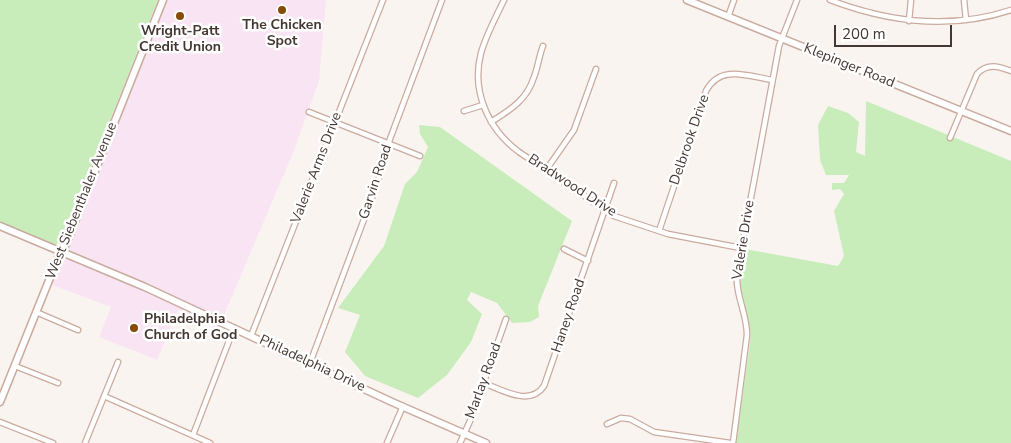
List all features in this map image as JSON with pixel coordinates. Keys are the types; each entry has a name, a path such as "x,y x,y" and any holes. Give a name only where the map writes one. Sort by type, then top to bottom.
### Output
{"main road":[{"name":"West Siebenthaler Avenue","path":"0,402 61,252 66,244 163,0"},
{"name":"Klepinger Road","path":"687,0 1011,131"},
{"name":"Philadelphia Drive","path":"0,226 144,287 486,443"}],"street":[{"name":"Valerie Arms Drive","path":"251,336 383,0"},
{"name":"Garvin Road","path":"310,363 378,182 389,143 442,0"},
{"name":"Bradwood Drive","path":"504,0 484,44 480,58 478,80 483,105 491,122 512,147 605,210 628,222 659,231 741,248"},
{"path":"728,17 734,0"},
{"name":"Valerie Drive","path":"731,443 747,335 745,318 737,291 737,273 781,38 797,0"},
{"path":"830,0 866,13 909,21 945,22 966,20 1011,10"},
{"path":"909,21 911,0"},
{"path":"964,0 966,20"},
{"path":"491,122 517,105 524,97 533,81 543,46"},
{"path":"950,138 974,79 980,70 994,66 1011,71"},
{"path":"546,170 577,124 596,69"},
{"name":"Delbrook Drive","path":"659,231 706,91 711,83 721,75 728,73 772,80"},
{"path":"464,111 483,105"},
{"path":"309,112 420,156"},
{"name":"Haney Road","path":"484,383 523,396 533,395 542,390 614,183"},
{"path":"564,249 588,261"},
{"path":"36,312 78,330"},
{"name":"Marlay Road","path":"460,443 484,383 506,319"},
{"path":"193,435 234,328"},
{"path":"85,443 118,362"},
{"path":"14,366 58,383"},
{"path":"104,396 210,443"},
{"path":"387,443 403,406"},
{"path":"607,424 621,418 630,419 654,432 731,443"},
{"path":"0,422 53,443"}],"shaded area":[{"path":"166,0 326,0 319,81 293,153 221,322 220,330 178,310 157,360 99,337 111,307 52,285"}],"green space":[{"path":"0,0 158,0 62,241 55,245 0,222"},
{"path":"866,101 1011,161 1011,443 736,443 751,335 740,283 745,249 838,266 844,256 834,211 844,194 840,189 832,190 832,183 844,183 849,175 826,175 820,160 818,125 828,106 848,113 859,122 856,152 865,156"},
{"path":"419,125 440,127 572,221 538,306 539,317 530,322 512,323 497,303 471,292 467,300 482,314 471,342 447,375 418,398 365,376 345,352 360,315 338,308 384,246 405,184 417,172 428,147 420,134"}],"place":[{"name":"The Chicken Spot","path":"282,10"},
{"name":"Wright-Patt Credit Union","path":"180,16"},
{"name":"Philadelphia Church of God","path":"134,328"}]}
